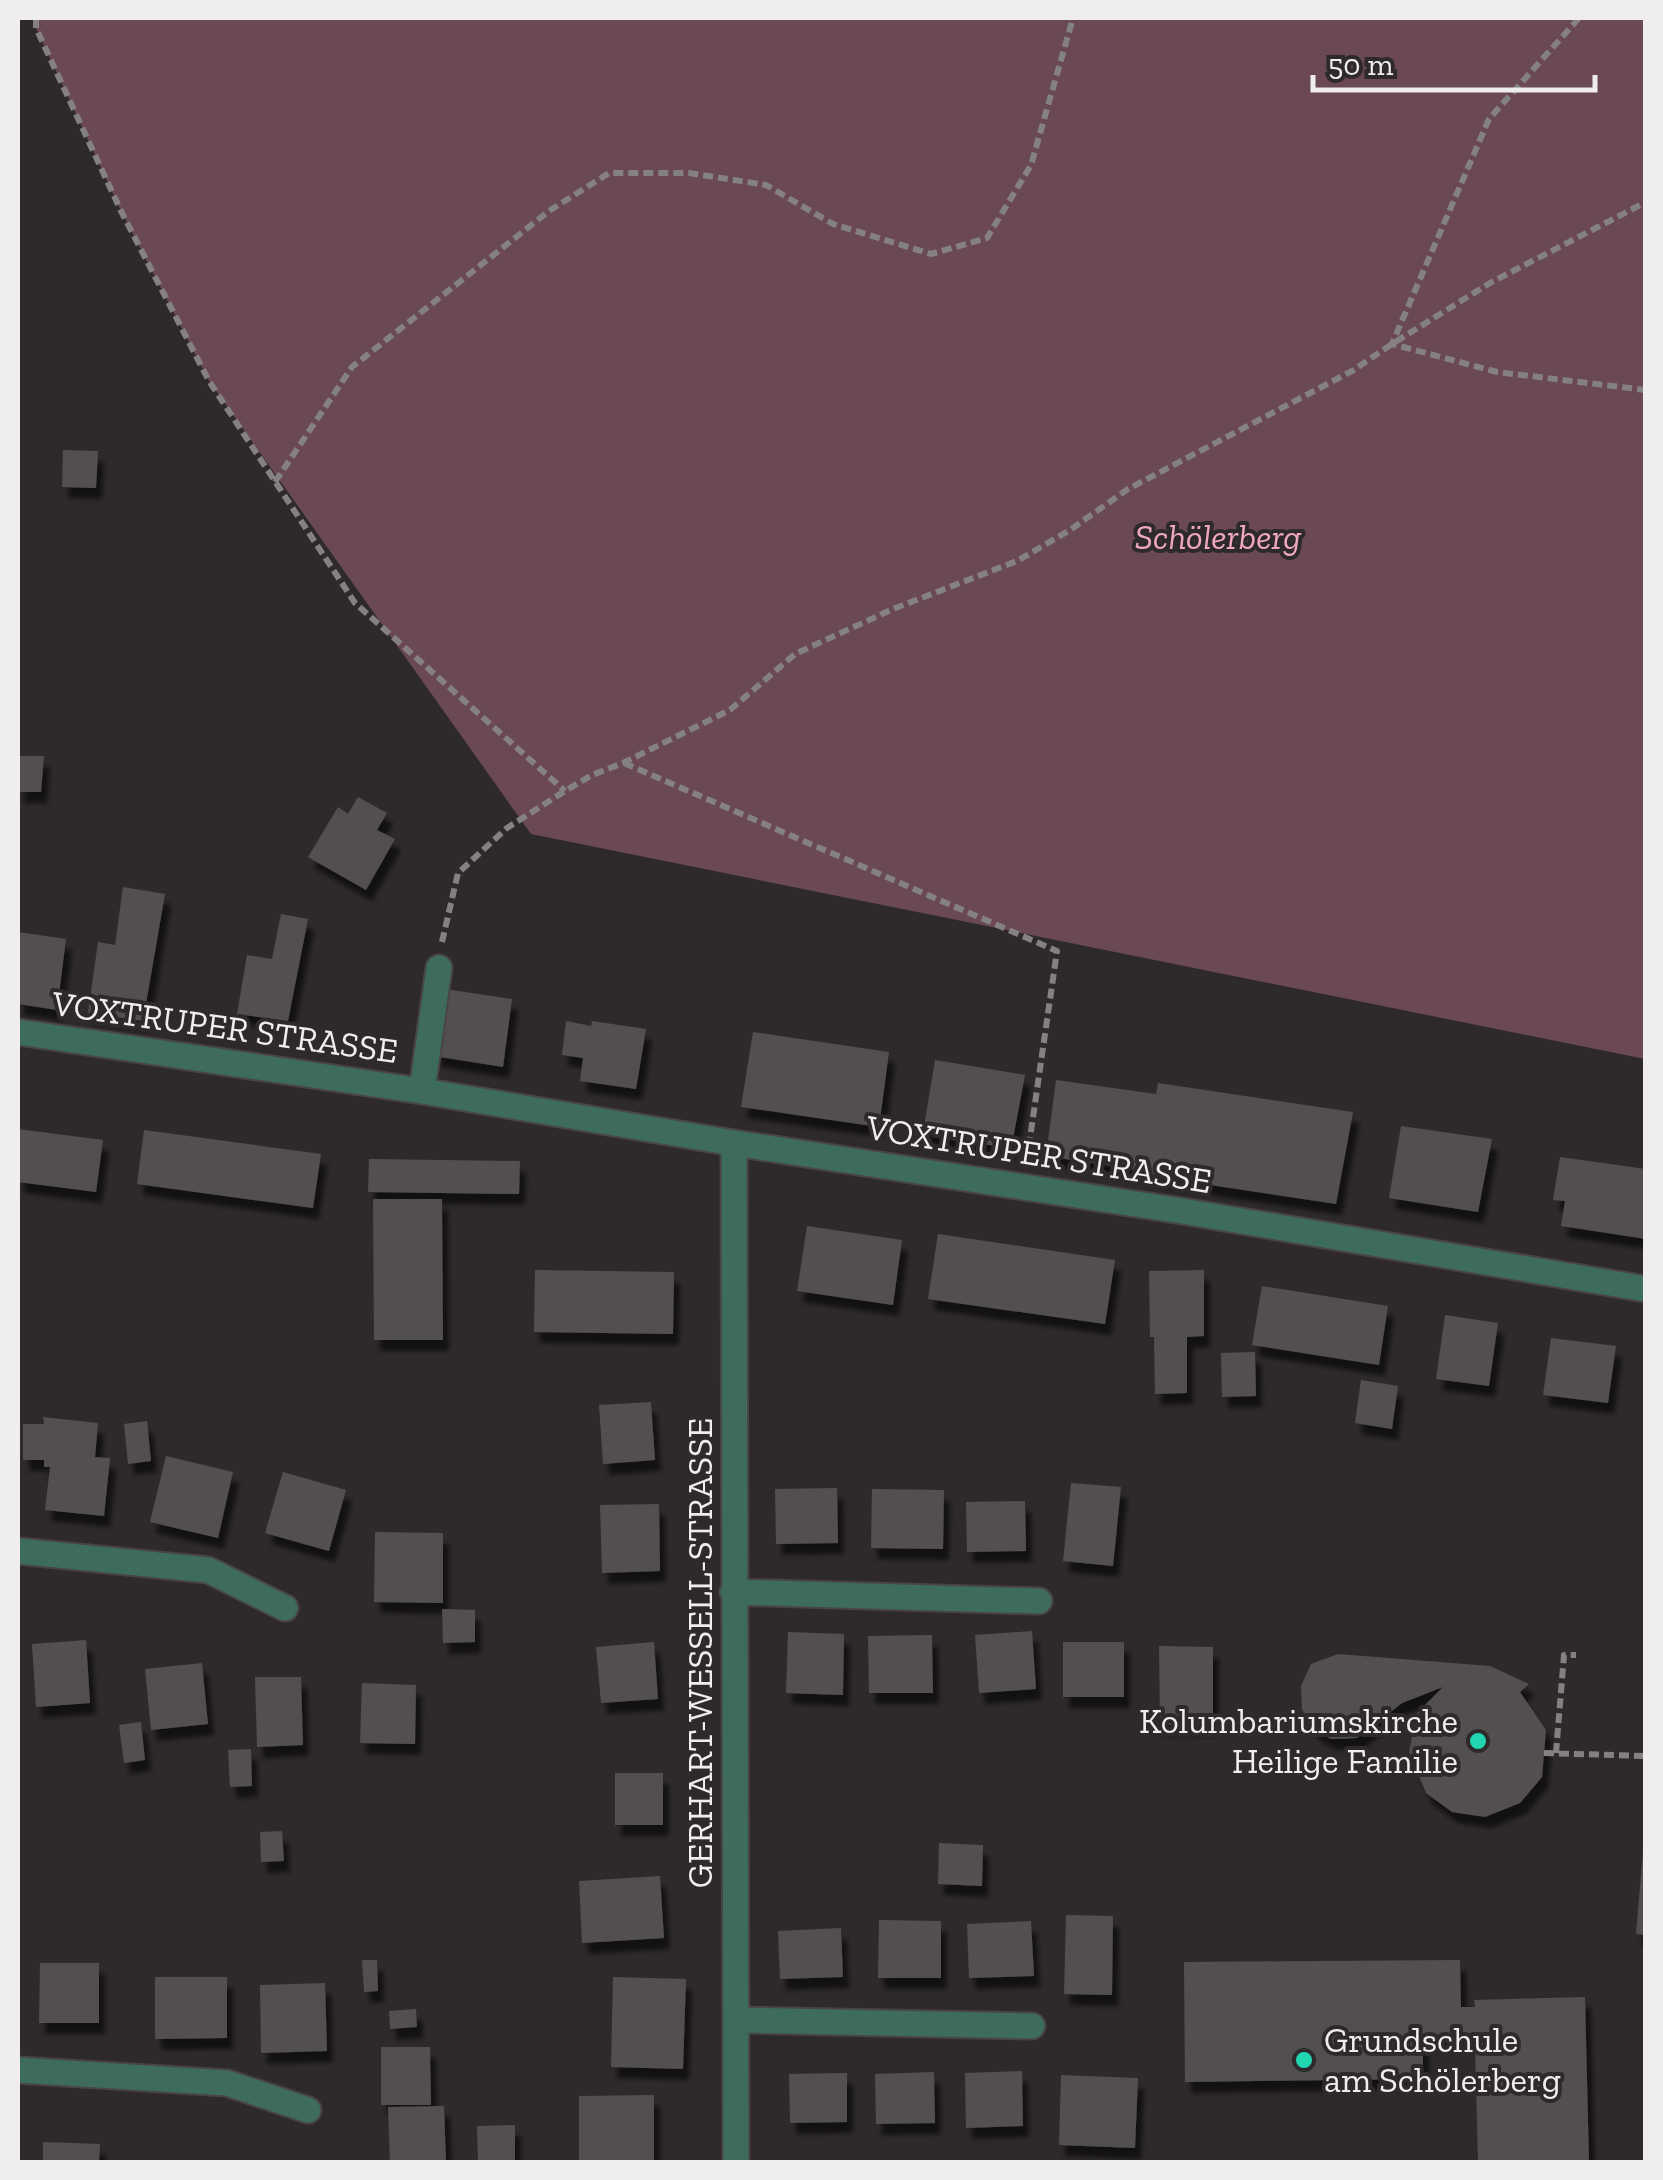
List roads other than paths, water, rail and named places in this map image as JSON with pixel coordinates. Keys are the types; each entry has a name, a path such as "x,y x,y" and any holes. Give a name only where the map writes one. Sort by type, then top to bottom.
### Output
{"street":[{"name":"VOXTRUPER STRASSE","path":"422,1090 439,968"},
{"name":"VOXTRUPER STRASSE","path":"18,1032 422,1090 1646,1289"},
{"name":"GERHART-WESSELL-STRASSE","path":"734,1143 736,2162"},
{"path":"18,1551 208,1570 284,1608"},
{"path":"733,1592 1039,1600"},
{"path":"737,2020 1032,2026"},
{"path":"18,2070 226,2083 308,2110"}],"place":[{"name":"Kolumbariumskirche Heilige Familie","path":"1478,1741"},
{"name":"Grundschule am Schölerberg","path":"1304,2060"}],"park label":[{"name":"Schölerberg","path":"1218,537"}]}
